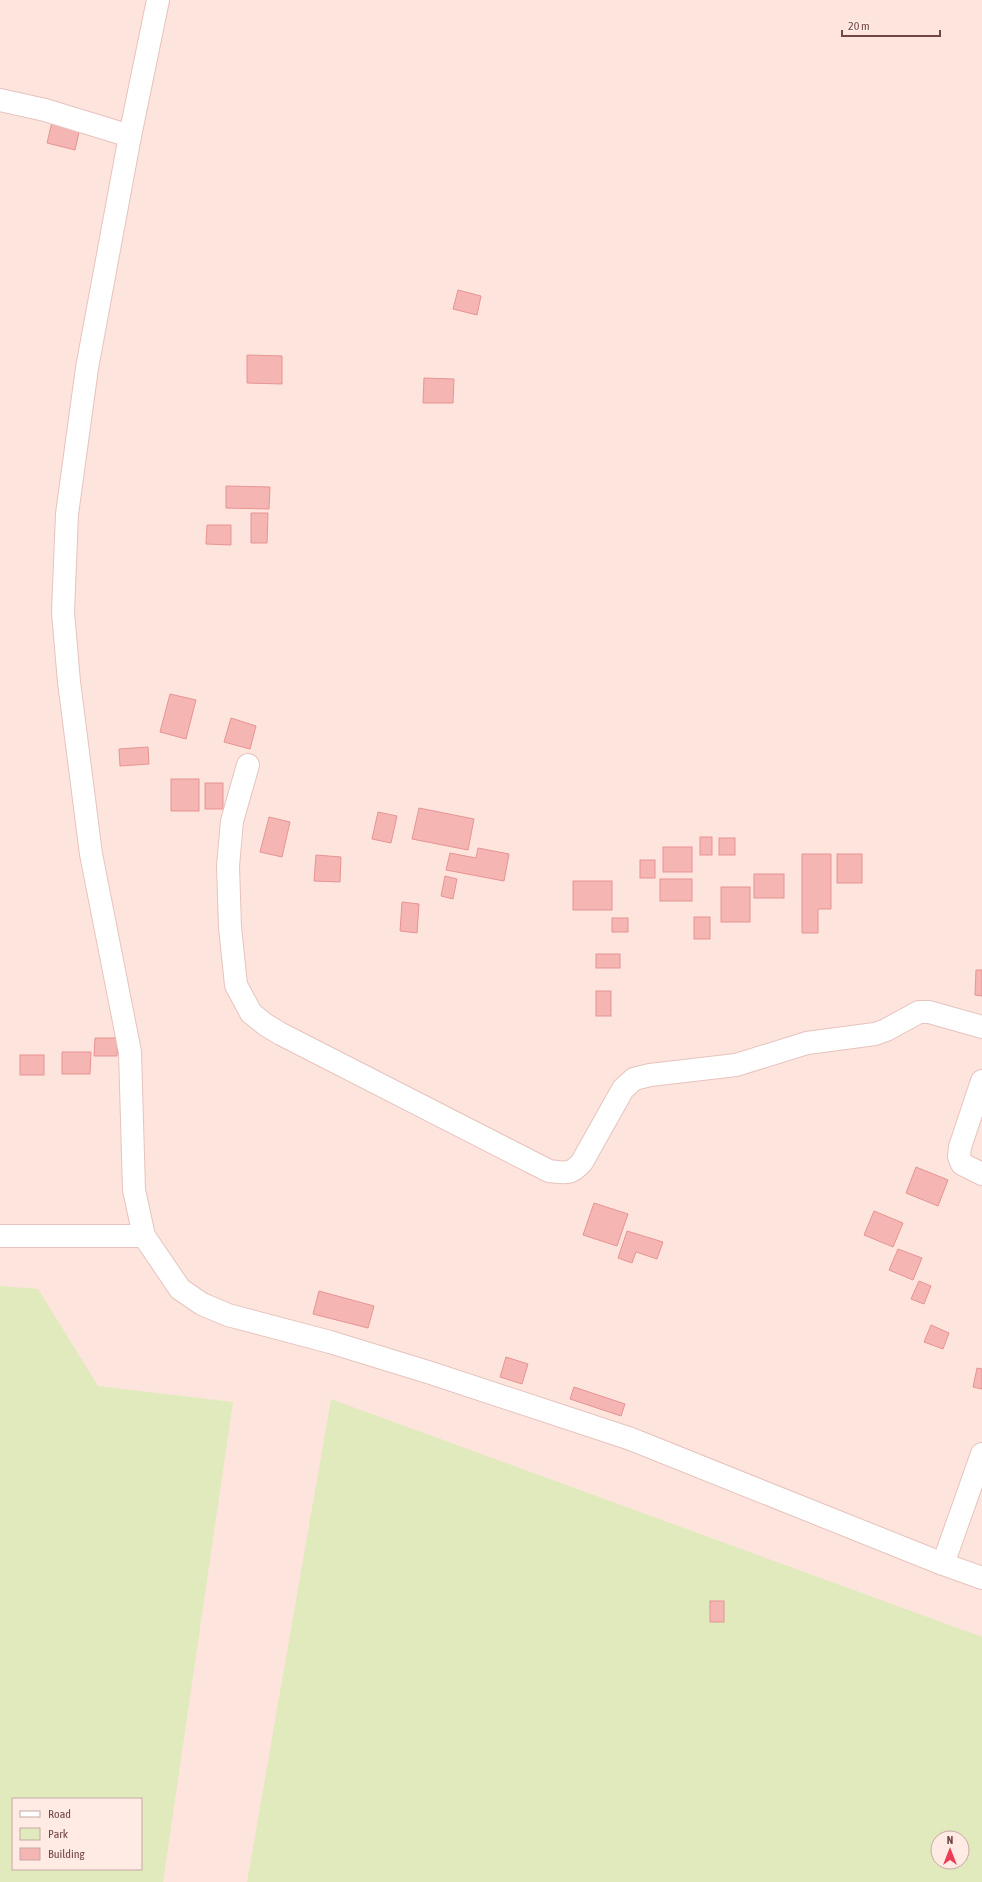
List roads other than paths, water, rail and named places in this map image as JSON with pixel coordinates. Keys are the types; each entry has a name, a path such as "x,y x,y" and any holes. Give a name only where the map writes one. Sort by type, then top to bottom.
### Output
{"street":[{"path":"158,0 130,136 86,375 67,514 63,612 69,682 92,854 130,1052 134,1190 144,1236 180,1289 202,1304 228,1314 330,1342 431,1373 631,1439 943,1564 982,1578"},
{"path":"0,100 45,110 130,136"},
{"path":"248,765 232,821 228,866 230,927 236,985 251,1013 266,1025 281,1034 549,1171 564,1173 575,1171 582,1162 623,1088 634,1079 650,1075 736,1065 807,1043 875,1034 886,1030 919,1012 929,1012 982,1027"},
{"path":"982,1081 960,1147 959,1157 962,1164 982,1174"},
{"path":"0,1236 144,1236"},
{"path":"943,1564 982,1454"}]}
